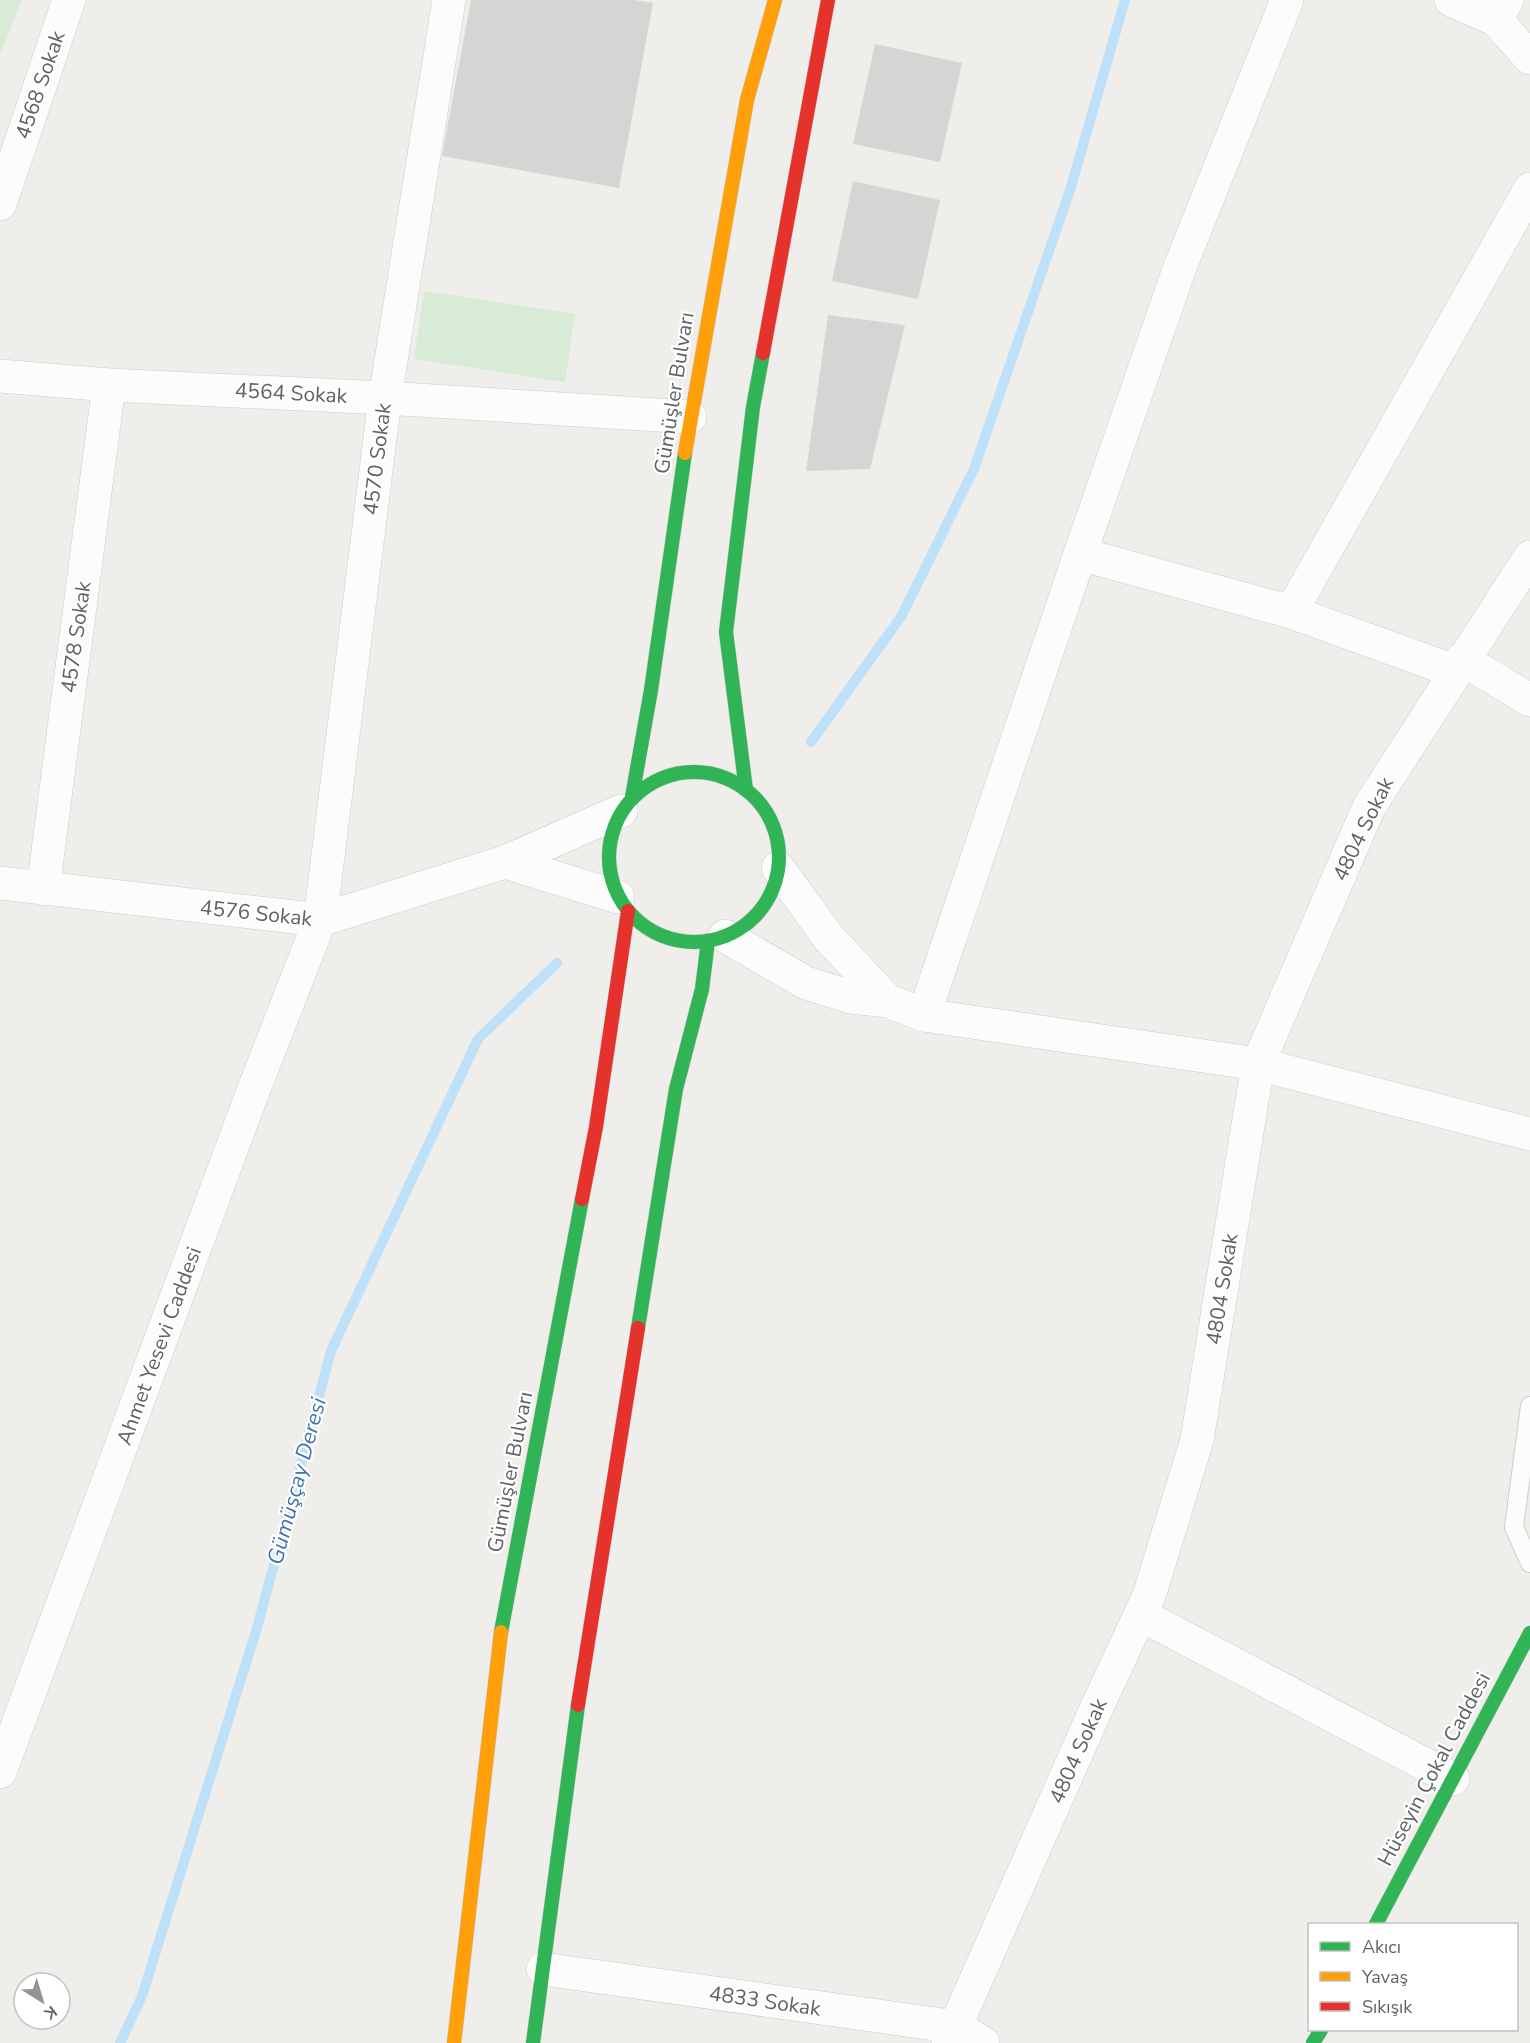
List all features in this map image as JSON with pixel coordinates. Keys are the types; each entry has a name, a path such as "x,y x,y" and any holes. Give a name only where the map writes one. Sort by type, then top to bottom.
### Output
{"main road":[{"name":"Gümüşler Bulvarı","path":"627,804 651,690 690,417 747,100 775,0"},
{"path":"746,790 726,632 753,407 828,0"},
{"path":"697,771 715,774 746,790 759,802 772,825 779,850 774,886 755,916 717,938 682,941 656,933 623,904 611,880 609,845 613,827 627,804 662,778 697,771"},
{"name":"Gümüşler Bulvarı","path":"454,2043 502,1625 596,1127 623,904"},
{"path":"533,2043 578,1703 674,1101 717,938"},
{"name":"Hüseyin Çokal Caddesi","path":"1377,1923 1530,1633"}],"street":[{"name":"4568 Sokak","path":"0,204 69,0"},
{"name":"4570 Sokak","path":"320,920 384,398 449,0"},
{"path":"924,1015 1180,267 1287,0"},
{"path":"1451,0 1502,10 1530,57"},
{"path":"1291,612 1530,189"},
{"name":"4564 Sokak","path":"0,376 109,386 384,398 690,417"},
{"name":"4578 Sokak","path":"43,889 109,386"},
{"path":"1080,554 1291,612 1458,665 1530,700"},
{"name":"4804 Sokak","path":"963,2038 1096,1709 1149,1596 1197,1440 1258,1064 1369,807 1458,665 1530,557"},
{"name":"4576 Sokak","path":"0,883 320,920 505,862 627,804"},
{"path":"505,862 623,904"},
{"path":"778,868 829,938 888,1001"},
{"name":"Ahmet Yesevi Caddesi","path":"0,1772 252,1094 320,920"},
{"path":"717,938 806,983 851,998 888,1001 924,1015 1258,1064 1530,1134"},
{"path":"1140,1615 1453,1779"},
{"name":"4833 Sokak","path":"543,1969 963,2038"}],"lane":[{"path":"1530,1406 1514,1527 1530,1563"}],"green space":[{"path":"0,0 22,0 0,55"},
{"path":"424,291 575,314 565,382 414,359"}],"building":[{"path":"471,0 634,0 653,3 619,188 442,156"},
{"path":"875,44 962,63 940,162 853,144"},
{"path":"853,181 940,200 918,299 832,281"},
{"path":"828,315 905,325 870,469 806,471"}],"waterway":[{"path":"811,742 901,617 974,469 1070,190 1125,0"},
{"name":"Gümüşçay Deresi","path":"120,2043 142,1996 257,1628 331,1351 478,1039 557,963"}],"traffic: fast":[{"path":"746,790 726,632 753,407 763,353"},
{"path":"632,797 651,690 685,453"},
{"path":"694,772 727,778 754,797 773,824 779,857 773,890 754,917 727,936 694,942 661,936 634,917 615,890 609,857 615,824 634,797 661,778 694,772"},
{"path":"638,1328 676,1089 702,989 708,941"},
{"path":"501,1632 582,1199"},
{"path":"1377,1923 1530,1633"},
{"path":"533,2043 578,1705"},
{"path":"1313,2043 1320,2031"}],"traffic: slow":[{"path":"685,453 747,100 775,0"},
{"path":"454,2043 501,1632"}],"traffic: jam":[{"path":"763,353 828,0"},
{"path":"582,1199 596,1127 628,911"},
{"path":"578,1705 638,1328"}]}
